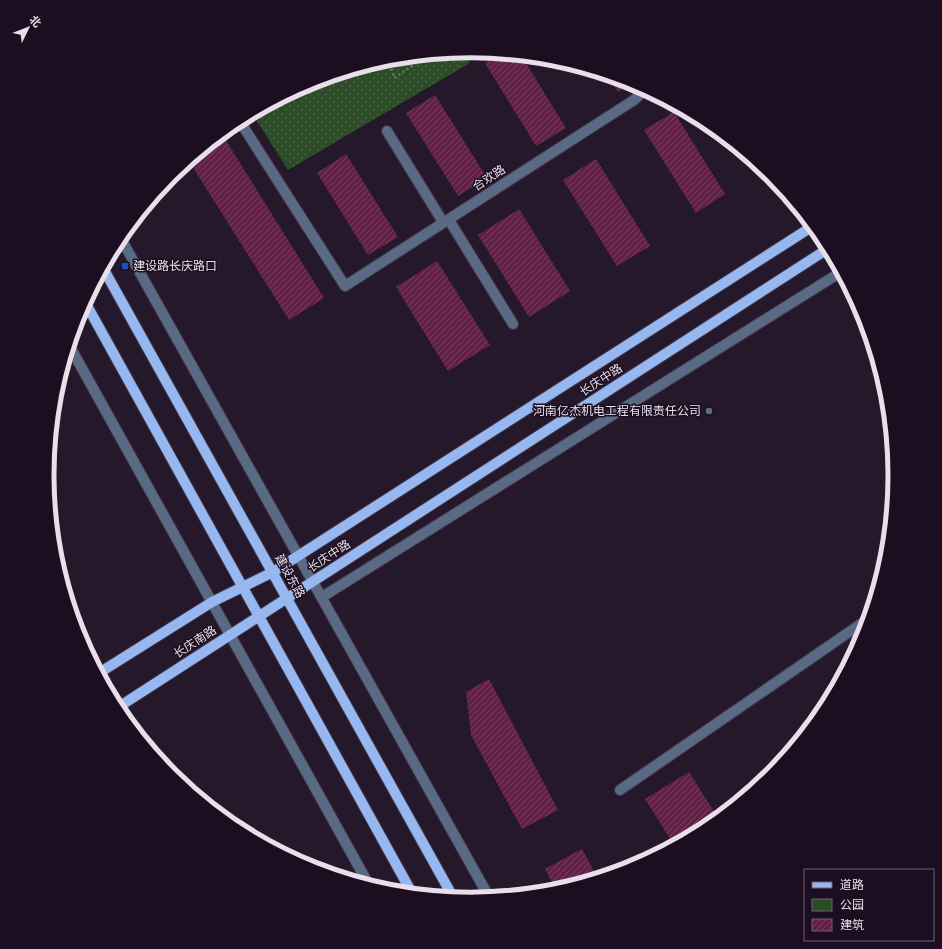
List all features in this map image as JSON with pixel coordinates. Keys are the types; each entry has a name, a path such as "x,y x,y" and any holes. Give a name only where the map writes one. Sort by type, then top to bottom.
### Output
{"main road":[{"name":"长庆中路","path":"273,572 808,229"},
{"name":"长庆中路","path":"287,598 823,251"},
{"name":"建设东路","path":"106,273 450,891"},
{"path":"88,310 408,886"},
{"name":"长庆南路","path":"103,670 212,602 273,572"},
{"name":"长庆南路","path":"123,704 287,598"}],"street":[{"name":"合欢路","path":"243,125 345,286 634,100 641,94"},
{"path":"387,131 513,324"},
{"path":"124,244 486,891"},
{"path":"322,597 837,275"},
{"path":"73,351 365,877"},
{"path":"620,790 860,625"}],"path":[{"path":"391,66 394,78 420,61"}],"green space":[{"path":"444,58 470,58 468,64 288,170 255,118 263,113 311,89 363,72 417,61"}],"building":[{"path":"492,58 525,61 566,128 536,146 485,63"},
{"path":"612,82 626,87 618,92"},
{"path":"435,95 487,178 458,196 406,113"},
{"path":"674,112 725,194 696,213 644,130"},
{"path":"225,139 324,298 289,320 192,165"},
{"path":"346,154 398,237 368,255 317,173"},
{"path":"596,159 650,246 617,266 563,180"},
{"path":"519,209 570,291 529,317 478,235"},
{"path":"437,261 490,345 448,371 396,287"},
{"path":"489,679 558,810 522,829 471,735 466,692"},
{"path":"689,772 715,813 671,840 645,799"},
{"path":"582,849 594,872 552,883 545,869"}],"place":[{"name":"建设路长庆路口","path":"125,266"},
{"name":"河南亿杰机电工程有限责任公司","path":"709,411"}]}
